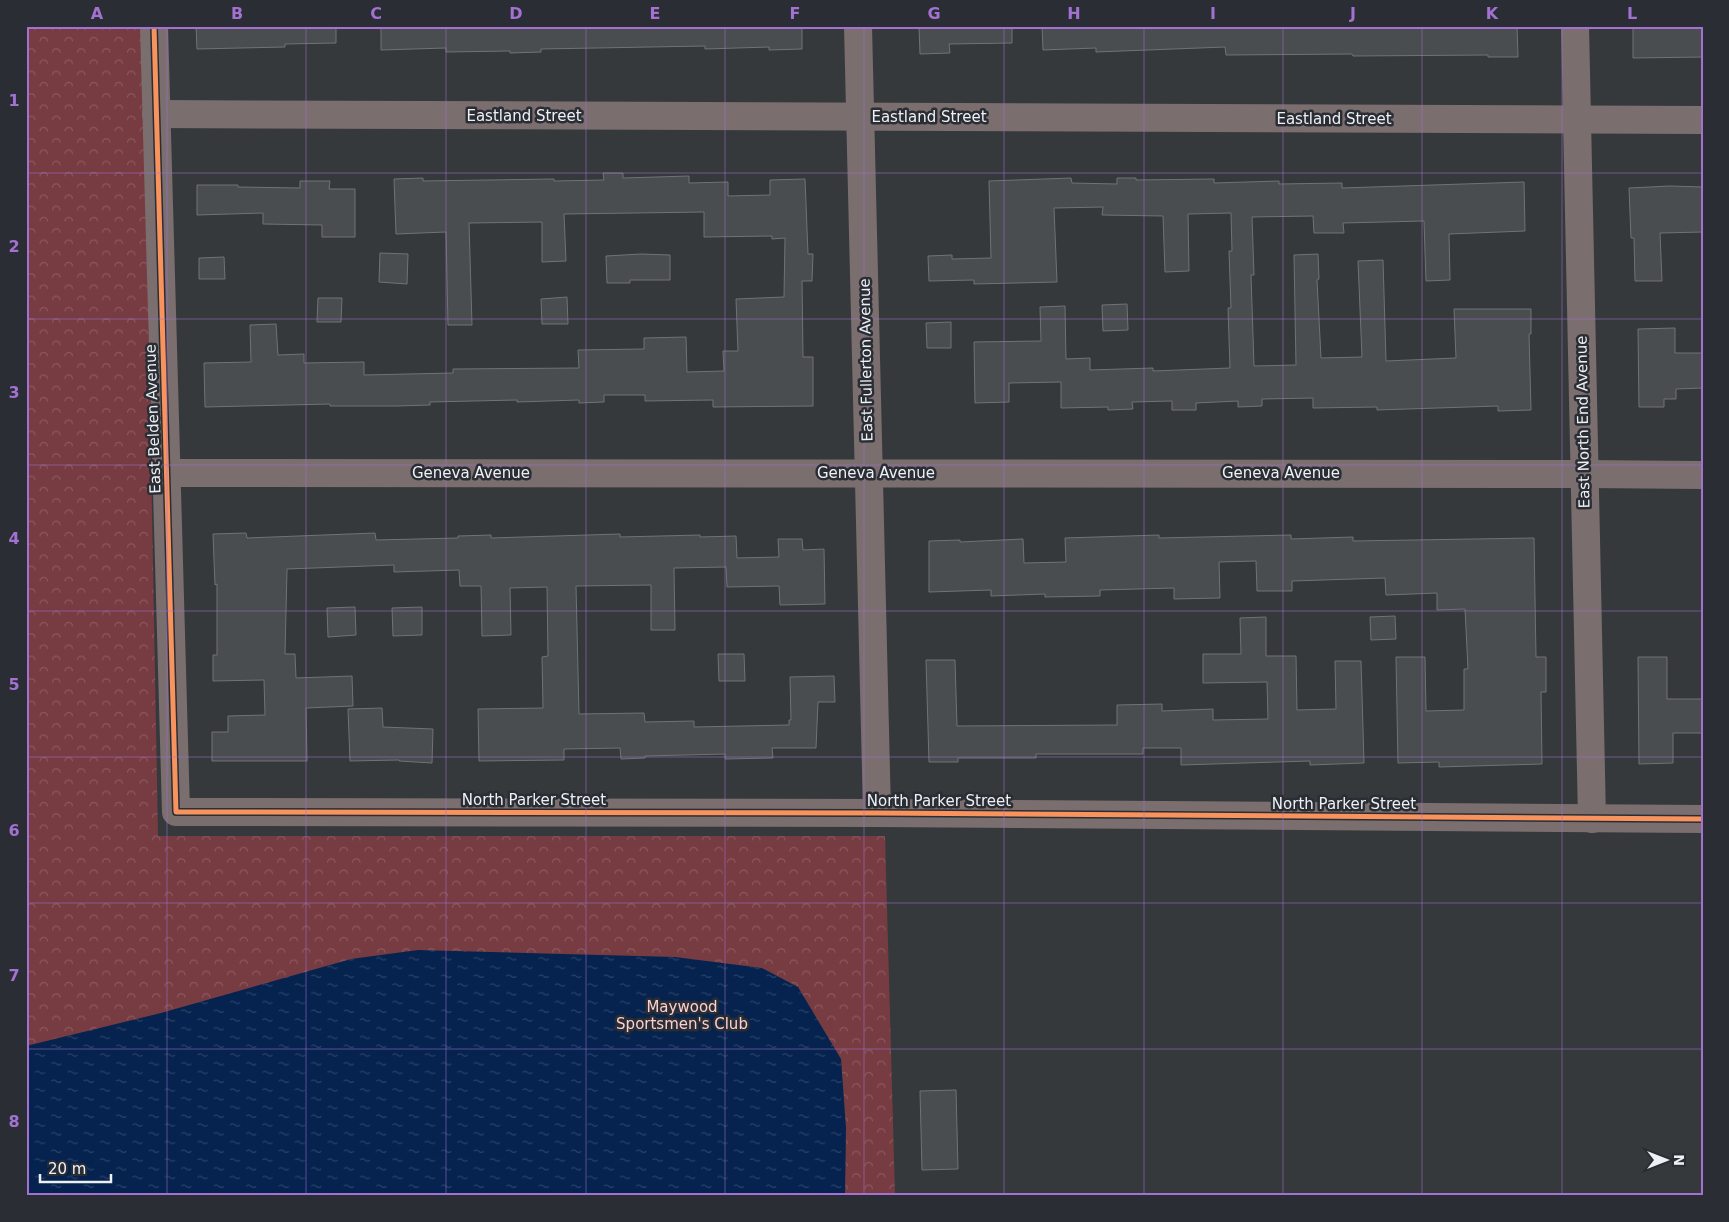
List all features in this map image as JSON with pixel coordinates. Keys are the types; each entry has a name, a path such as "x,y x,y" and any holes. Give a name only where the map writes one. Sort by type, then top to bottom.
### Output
{"street":[{"name":"East Belden Avenue","path":"154,26 176,812"},
{"name":"East Fullerton Avenue","path":"858,26 877,813"},
{"name":"East North End Avenue","path":"1575,26 1592,819"},
{"name":"Eastland Street","path":"156,114 1703,120"},
{"name":"Geneva Avenue","path":"167,473 1703,475"},
{"name":"North Parker Street","path":"176,812 877,813 1703,819"}],"green space":[{"name":"Maywood Sportsmen's Club","path":"26,26 143,26 158,836 885,836 895,1196 26,1196"}],"water":[{"path":"418,950 675,957 762,968 798,987 841,1059 846,1128 845,1196 26,1196 26,1046 161,1013 351,959"}],"building":[{"path":"196,26 336,26 336,43 285,44 285,47 197,49"},
{"path":"381,26 802,26 802,49 769,50 769,47 705,49 705,46 541,49 541,52 510,53 510,51 446,52 446,48 381,50"},
{"path":"919,26 1012,26 1012,43 949,44 950,53 920,54"},
{"path":"1042,26 1517,26 1518,57 1488,57 1488,55 1353,56 1352,54 1226,55 1225,47 1096,52 1096,48 1043,50"},
{"path":"1633,26 1703,26 1703,57 1633,58"},
{"path":"603,173 623,173 623,178 689,176 689,183 728,182 728,196 770,195 770,180 805,179 808,254 813,254 812,281 802,281 803,357 813,357 813,406 713,407 713,400 645,401 645,395 604,395 604,402 579,403 579,400 517,402 517,400 430,402 430,405 397,406 330,406 330,404 205,407 204,363 251,362 250,325 276,324 278,355 304,354 304,363 364,362 364,375 453,373 453,369 579,368 578,350 644,349 644,338 686,337 687,372 724,371 723,351 738,351 736,299 784,297 785,238 772,239 772,236 704,237 704,212 564,214 566,261 542,262 542,222 469,223 472,325 448,325 446,232 396,234 394,179 423,178 423,181 604,180"},
{"path":"1071,178 1072,183 1117,184 1117,178 1136,178 1136,180 1214,179 1214,183 1279,181 1279,184 1342,183 1342,188 1524,182 1525,231 1449,234 1450,280 1426,281 1424,221 1343,223 1344,233 1314,233 1313,216 1252,217 1254,275 1251,275 1254,366 1296,365 1294,255 1318,254 1319,279 1317,280 1321,358 1362,357 1358,261 1383,260 1386,361 1456,358 1454,309 1531,309 1531,334 1529,334 1531,410 1498,411 1498,406 1377,410 1377,407 1313,408 1313,398 1262,399 1262,406 1238,407 1238,401 1196,403 1196,410 1172,410 1172,401 1132,402 1133,409 1108,410 1108,407 1061,408 1061,382 1009,383 1009,402 975,403 974,342 1041,341 1040,307 1065,306 1066,359 1090,358 1090,370 1153,368 1153,371 1230,368 1228,308 1231,308 1229,251 1232,251 1231,213 1188,214 1189,271 1165,272 1163,216 1102,215 1103,207 1054,208 1057,282 974,284 974,280 929,281 928,256 952,255 952,259 991,258 989,181"},
{"path":"300,181 330,181 329,189 355,189 355,237 322,237 322,225 263,224 263,213 197,215 197,185 300,188"},
{"path":"1703,187 1703,232 1660,233 1662,281 1635,281 1634,238 1631,238 1629,188"},
{"path":"380,253 408,254 407,284 379,282"},
{"path":"670,255 670,280 630,280 630,283 607,283 606,256"},
{"path":"224,257 225,279 199,279 199,258"},
{"path":"567,297 568,324 542,324 541,299"},
{"path":"318,298 342,298 341,322 317,322"},
{"path":"1127,304 1128,330 1103,331 1102,305"},
{"path":"951,322 951,348 927,348 926,323"},
{"path":"1675,328 1675,353 1703,353 1703,388 1676,389 1676,399 1664,399 1664,407 1639,407 1638,329"},
{"path":"246,533 247,538 375,533 376,540 458,538 458,536 491,535 491,538 620,534 620,537 736,536 737,558 779,557 778,539 802,539 803,550 824,549 825,604 780,605 779,586 727,587 726,567 674,568 675,630 651,630 651,585 576,586 579,714 644,713 645,722 694,721 694,727 789,725 789,720 791,720 790,677 834,676 835,702 818,702 816,748 772,748 773,758 725,759 725,754 645,756 645,758 621,759 620,748 564,749 564,760 479,761 478,709 543,708 542,657 548,656 547,587 510,588 511,635 482,636 481,586 460,586 459,570 394,572 394,565 287,569 285,654 295,654 296,678 352,676 353,706 306,708 307,761 212,761 212,732 228,732 228,716 265,715 264,680 213,681 213,655 217,655 217,584 215,585 213,534"},
{"path":"1159,535 1159,538 1291,535 1291,539 1353,537 1353,541 1534,538 1536,657 1546,657 1546,692 1541,692 1542,764 1439,767 1439,762 1398,763 1396,657 1425,657 1426,711 1464,710 1464,669 1468,669 1465,609 1437,610 1437,593 1386,595 1385,578 1292,581 1292,591 1257,591 1256,561 1219,562 1220,598 1174,599 1174,588 1100,590 1100,596 1045,597 1045,594 991,596 991,590 929,592 929,541 960,540 960,542 1023,539 1024,563 1066,562 1065,538"},
{"path":"355,607 356,635 328,637 327,608"},
{"path":"422,607 422,635 393,636 392,608"},
{"path":"1395,616 1396,639 1371,640 1370,617"},
{"path":"1266,617 1266,656 1296,656 1297,710 1336,709 1335,661 1361,661 1364,763 1310,765 1310,761 1181,765 1181,748 1143,748 1143,754 1036,754 1036,758 958,758 958,762 929,762 926,660 955,660 957,726 1117,725 1117,705 1162,704 1162,711 1213,709 1213,720 1268,719 1267,682 1203,683 1203,654 1241,654 1240,618"},
{"path":"718,654 744,654 745,681 719,681"},
{"path":"1638,657 1667,657 1667,699 1703,699 1703,733 1673,733 1673,763 1639,764"},
{"path":"382,708 383,727 433,729 432,763 399,760 350,761 348,709"},
{"path":"956,1090 958,1169 922,1170 920,1091"}],"cycle path":[{"path":"154,26 176,812 877,813 1703,819"}]}
